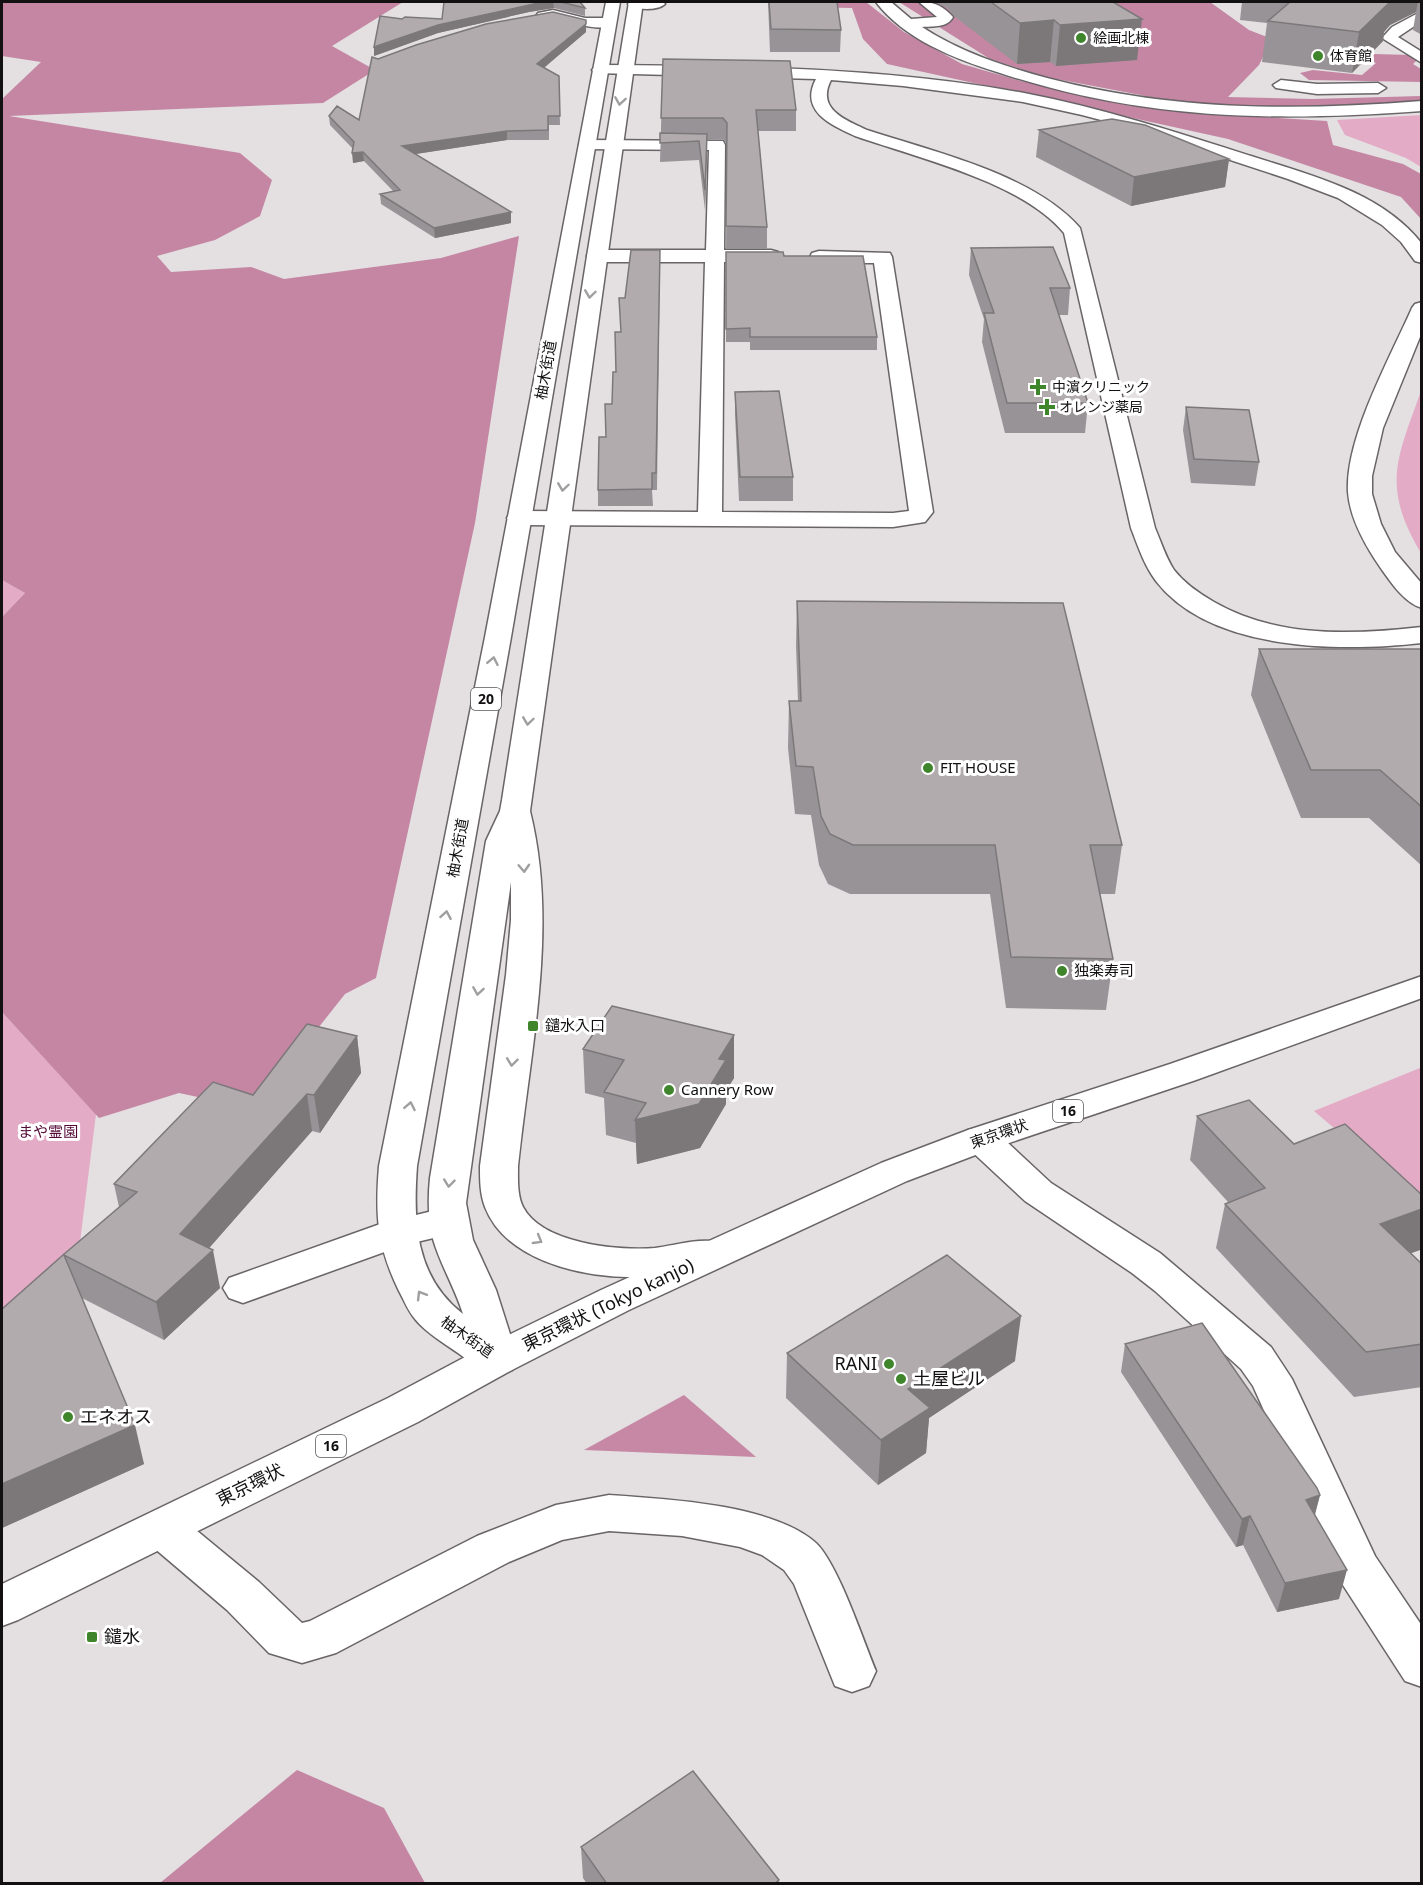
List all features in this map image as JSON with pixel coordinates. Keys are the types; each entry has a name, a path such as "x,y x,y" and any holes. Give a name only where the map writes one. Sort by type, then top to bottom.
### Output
{"main road":[{"path":"884,2 909,23 952,51 1002,69 1074,88 1128,99 1186,107 1260,113 1312,113 1422,106"},
{"path":"909,23 944,21 946,17 926,2"},
{"path":"530,18 554,14 585,22 623,7 658,4"},
{"name":"柚木街道","path":"497,1359 432,1312 414,1283 401,1252 397,1233 394,1211 398,1166 519,518 600,145 623,7"},
{"path":"1422,15 1397,30 1389,38 1422,59"},
{"path":"613,70 826,74 918,82 1011,95 1083,110 1166,133 1303,178 1355,201 1391,224 1422,257"},
{"path":"826,74 817,91 818,101 824,112 838,123 1017,189 1043,202 1064,220 1073,232 1141,521 1161,568 1174,584 1191,599 1234,621 1298,638 1360,641 1422,635"},
{"path":"1281,85 1317,89 1398,88"},
{"path":"600,145 717,145 710,519"},
{"name":"柚木街道","path":"497,1359 476,1290 453,1240 448,1221 449,1178 501,841 515,811 558,519 596,256 600,145"},
{"path":"519,518 893,520 916,518 921,512 883,257 596,256"},
{"path":"1422,308 1368,436 1359,492 1364,510 1391,565 1422,600"},
{"name":"20","path":"515,811 523,838 527,916 525,957 499,1166 500,1191 507,1214 520,1229 541,1242 569,1255 598,1262 631,1264 679,1260 720,1251"},
{"name":"東京環状","path":"720,1251 894,1172 981,1139 1183,1072 1422,986"},
{"path":"981,1139 1038,1192 1146,1263 1256,1358 1271,1379 1357,1568 1422,1666"},
{"path":"243,1288 397,1233 448,1221"},
{"name":"東京環状 (Tokyo kanjo)","path":"497,1359 720,1251"},
{"name":"東京環状","path":"2,1606 403,1410 497,1359"},
{"path":"163,1529 243,1596 286,1639 302,1643 320,1639 493,1550 556,1523 609,1513 682,1518 742,1529 778,1542 800,1557 813,1575 852,1671"}],"green space":[{"path":"1421,115 1421,167 1406,158 1345,135 1337,120"},
{"path":"1421,391 1421,553 1401,509 1397,490 1397,472 1405,436"},
{"path":"2,580 25,593 2,617"},
{"name":"まや霊園","path":"2,1012 96,1114 79,1250 2,1320"},
{"path":"1420,1068 1422,1070 1421,1202 1314,1111"}],"shaded area":[{"path":"2,2 403,2 332,46 375,70 323,103 9,116 240,153 272,180 260,216 215,240 157,256 171,272 251,267 284,279 441,258 519,236 475,523 376,978 345,994 254,1109 179,1093 99,1118 2,1012 2,617 25,593 2,580 2,99 41,62 2,56"},
{"path":"786,2 866,2 904,32 962,64 1021,81 1181,112 1327,121 1333,145 1403,164 1421,174 1421,219 1401,197 1228,139 887,64 863,39 852,8 795,7"},
{"path":"899,2 1210,2 1249,30 1272,39 1259,65 1228,97 1312,99 1421,96 1421,101 1251,110 1151,97 1046,77 990,59"},
{"path":"1374,54 1410,55 1419,58 1413,64 1421,69 1421,82 1309,80 1300,73 1313,70 1362,75 1376,63 1364,58"},
{"path":"684,1395 756,1457 584,1450"},
{"path":"297,1770 384,1808 425,1883 160,1883"}],"building":[{"path":"444,2 543,2 438,25 374,47 380,16 402,19 405,17 442,19"},
{"path":"561,2 580,2 585,8"},
{"path":"769,2 837,2 841,30 771,29"},
{"path":"991,2 1113,2 1142,19 1060,25 1054,20 1020,23"},
{"path":"1290,2 1390,2 1359,32 1268,21"},
{"path":"553,12 586,20 586,24 537,64 559,76 560,116 548,116 548,130 507,131 402,146 511,212 434,228 380,194 400,190 363,152 352,153 354,142 329,116 337,106 359,120 372,57 378,59 486,24"},
{"path":"663,59 790,61 796,110 756,110 767,227 726,226 727,123 723,118 661,118"},
{"path":"1112,119 1145,125 1229,159 1134,177 1039,130"},
{"path":"660,133 707,134 705,190 699,141 660,143"},
{"path":"1053,247 1070,288 1050,288 1088,403 1007,403 984,313 994,313 971,248"},
{"path":"631,250 660,250 656,473 652,473 652,489 598,490 599,437 606,437 605,404 612,404 613,372 616,372 615,332 621,332 619,298 625,298"},
{"path":"726,252 783,252 784,256 863,256 877,337 750,337 750,328 726,329"},
{"path":"779,391 793,477 740,477 735,392"},
{"path":"1186,407 1249,410 1259,462 1194,459"},
{"path":"797,601 1063,603 1122,845 1090,845 1113,959 1011,957 995,845 853,845 830,834 821,816 813,767 796,766 789,701 801,701"},
{"path":"1259,649 1422,649 1422,807 1380,770 1311,770"},
{"path":"612,1006 734,1035 719,1059 726,1060 699,1104 635,1120 646,1103 604,1092 624,1060 583,1049"},
{"path":"307,1024 357,1036 314,1095 307,1094 180,1234 213,1250 156,1302 64,1255 135,1425 2,1484 2,1309 63,1255 137,1192 114,1184 213,1082 253,1095"},
{"path":"1249,1100 1294,1144 1345,1124 1422,1195 1422,1209 1380,1224 1422,1264 1422,1344 1366,1352 1225,1204 1265,1188 1197,1116"},
{"path":"947,1255 1021,1316 908,1389 930,1408 881,1440 787,1353"},
{"path":"1202,1323 1317,1488 1320,1495 1306,1500 1347,1570 1285,1583 1250,1516 1242,1519 1125,1344"},
{"path":"693,1771 779,1880 774,1884 607,1884 581,1847"}],"place":[{"name":"絵画北棟","path":"1081,38"},
{"name":"体育館","path":"1318,56"},
{"name":"中濵クリニック","path":"1038,387"},
{"name":"オレンジ薬局","path":"1047,407"},
{"name":"FIT HOUSE","path":"928,768"},
{"name":"独楽寿司","path":"1062,971"},
{"name":"鑓水入口","path":"533,1026"},
{"name":"Cannery Row","path":"669,1090"},
{"name":"RANI","path":"889,1364"},
{"name":"土屋ビル","path":"901,1379"},
{"name":"エネオス","path":"68,1417"},
{"name":"鑓水","path":"92,1637"}]}
